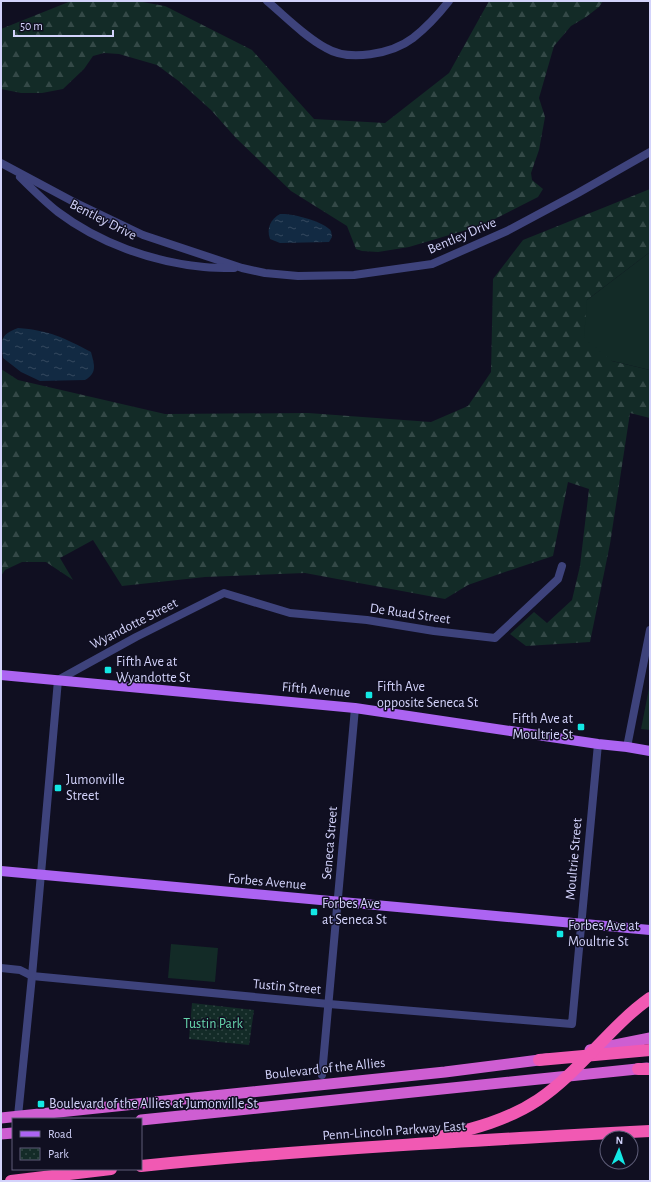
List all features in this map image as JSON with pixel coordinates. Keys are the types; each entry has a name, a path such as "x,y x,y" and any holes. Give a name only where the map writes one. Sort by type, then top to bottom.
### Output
{"highway":[{"path":"410,1144 485,1125 532,1104 562,1081 631,1013 650,998"},
{"name":"Boulevard of the Allies","path":"1,1118 445,1072 539,1060 650,1038"},
{"path":"539,1060 650,1050"},
{"path":"142,1120 646,1069"},
{"name":"Penn-Lincoln Parkway East","path":"142,1166 410,1144 650,1131"},
{"path":"1,1134 12,1133"},
{"path":"11,1181 103,1170"}],"main road":[{"name":"Fifth Avenue","path":"1,675 355,708 650,751"},
{"name":"Forbes Avenue","path":"1,871 650,930"}],"street":[{"path":"266,1 327,49 342,54 358,55 376,53 402,44 412,38 436,17 449,1"},
{"name":"Bentley Drive","path":"1,163 72,201 143,235 242,268 265,273 298,276 340,276 432,264 506,231 578,193 650,152"},
{"name":"Bentley Drive","path":"13,170 38,195 58,212 83,228 113,244 144,255 173,262 204,267 242,268"},
{"name":"De Ruad Street","path":"224,593 290,613 367,620 434,631 496,638 558,579 562,566"},
{"name":"Wyandotte Street","path":"58,680 136,637 224,593"},
{"path":"627,747 650,630"},
{"path":"18,1116 58,680"},
{"name":"Seneca Street","path":"322,1075 355,708"},
{"name":"Moultrie Street","path":"572,1024 598,744"},
{"name":"Tustin Street","path":"1,968 20,970 32,976 329,1004 572,1024"}],"green space":[{"path":"71,1 137,1 165,6 252,50 314,119 385,123 449,73 489,1 603,1 599,7 571,26 554,46 539,98 545,117 539,150 531,173 532,180 543,189 538,197 483,225 409,247 378,252 356,249 347,226 291,191 236,138 211,110 180,82 157,65 119,54 104,53 93,56 84,69 63,89 42,93 21,93 1,89 1,29"},
{"path":"650,189 650,252 587,300 612,361 650,370 650,418 630,413 610,544 590,642 526,646 510,634 534,612 547,623 572,600 580,566 589,489 568,482 553,556 468,585 445,599 305,573 205,577 122,586 93,540 60,558 73,580 46,562 22,562 5,570 1,576 1,369 18,380 165,414 308,413 431,422 468,406 491,372 493,279 523,240"},
{"path":"650,252 650,370 612,361 584,338 587,300"},
{"path":"650,683 650,730 641,729"},
{"path":"171,944 218,948 215,982 168,978"},
{"name":"Tustin Park","path":"192,1003 254,1010 249,1045 189,1039"}],"water":[{"path":"280,214 299,216 322,224 331,231 332,237 329,242 280,243 270,239 270,224 274,218"},
{"path":"18,328 47,333 91,352 94,368 92,374 85,380 40,381 21,372 3,358 2,346 3,338 8,333"}],"place":[{"name":"Fifth Ave at Wyandotte St","path":"108,670"},
{"name":"Fifth Ave opposite Seneca St","path":"369,695"},
{"name":"Fifth Ave at Moultrie St","path":"581,727"},
{"name":"Jumonville Street","path":"58,788"},
{"name":"Forbes Ave at Seneca St","path":"314,912"},
{"name":"Forbes Ave at Moultrie St","path":"560,934"},
{"name":"Boulevard of the Allies at Jumonville St","path":"41,1104"}]}
